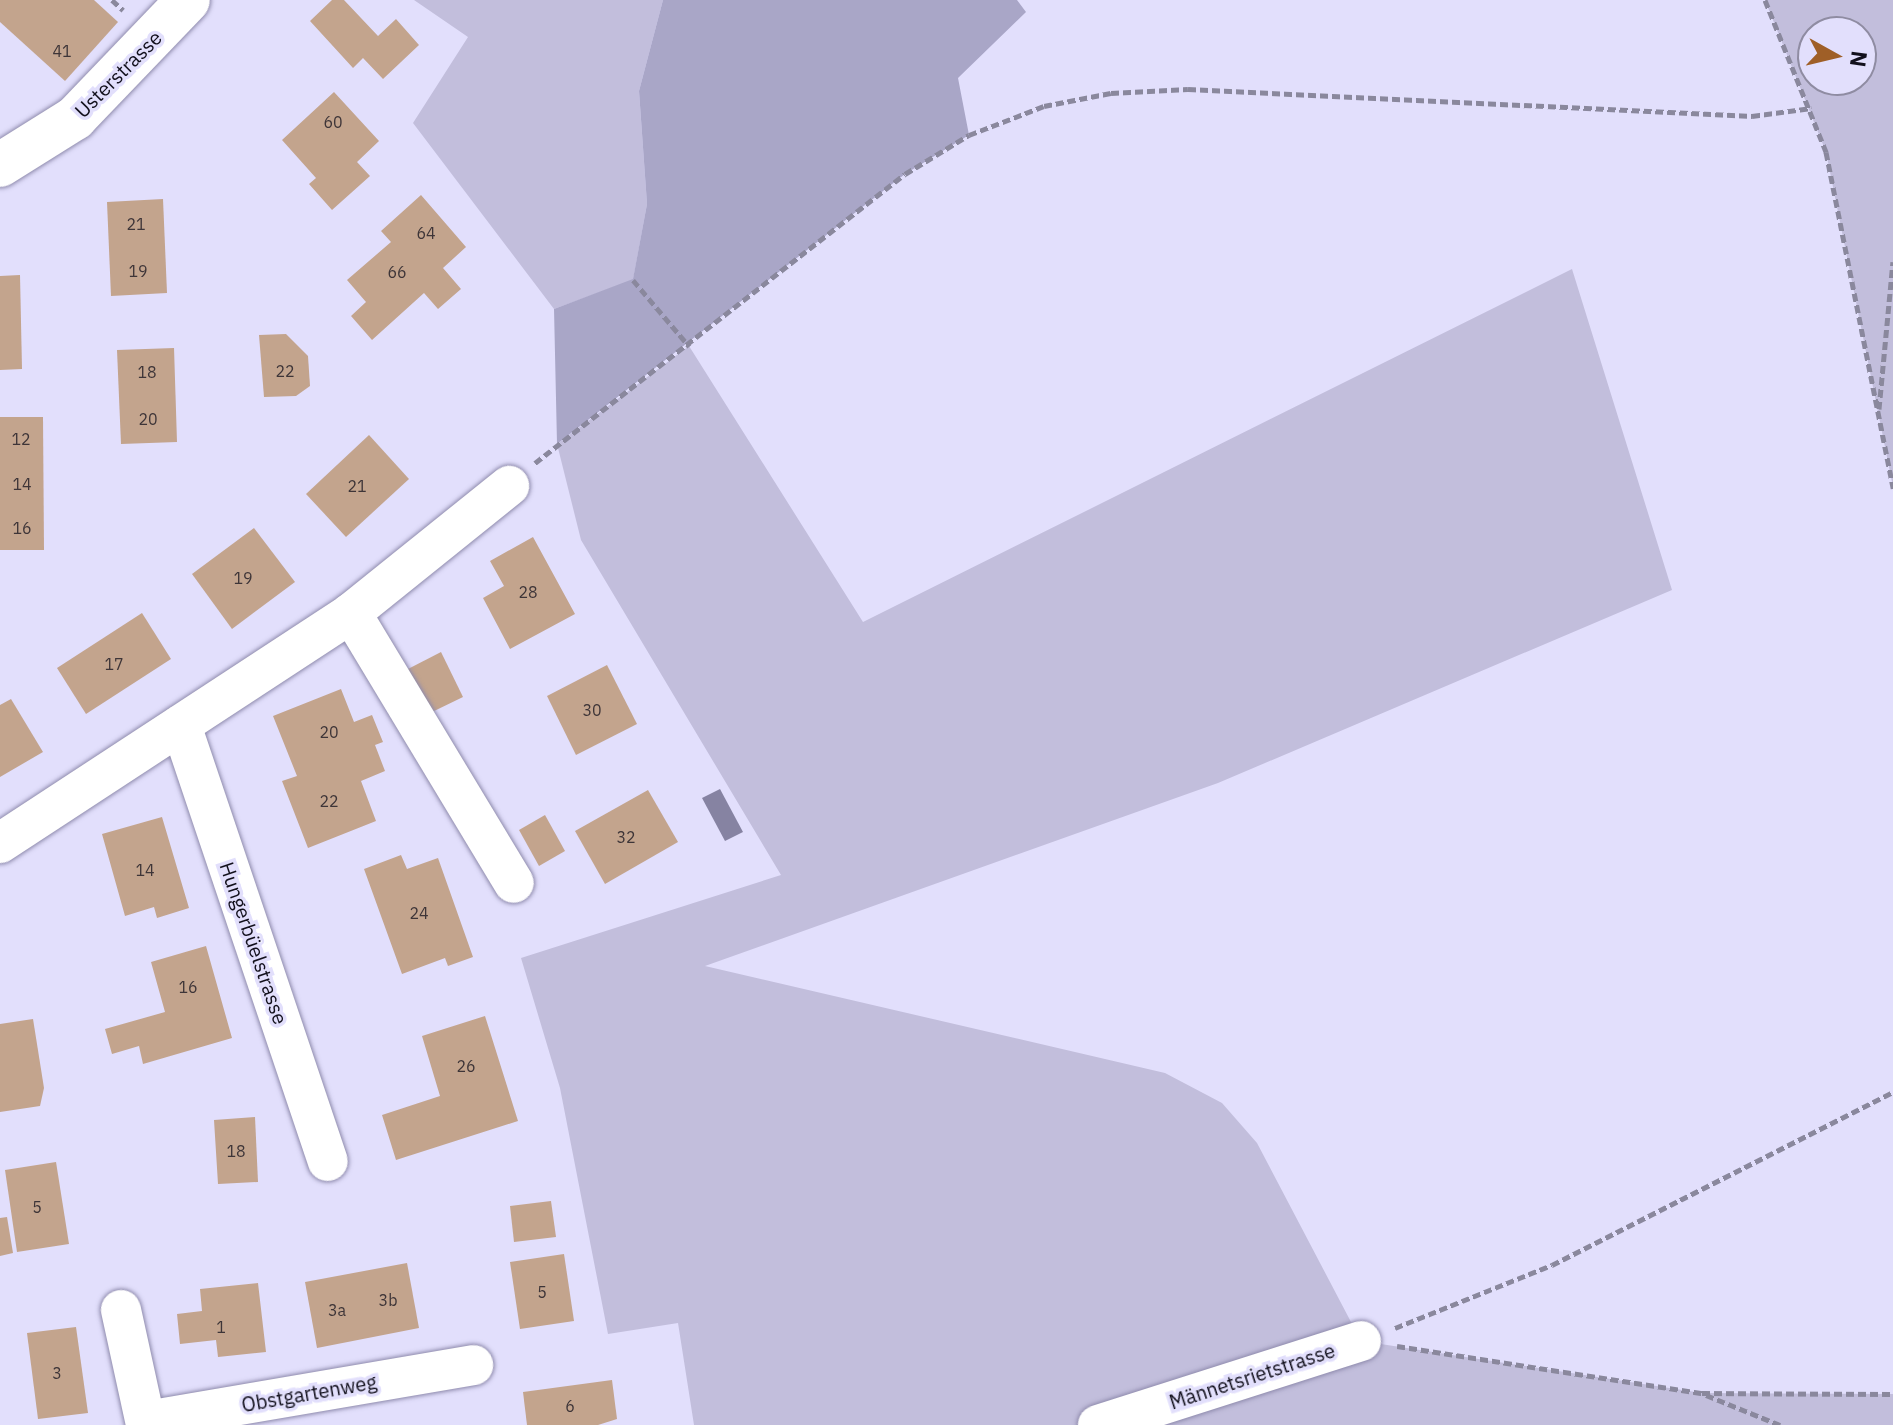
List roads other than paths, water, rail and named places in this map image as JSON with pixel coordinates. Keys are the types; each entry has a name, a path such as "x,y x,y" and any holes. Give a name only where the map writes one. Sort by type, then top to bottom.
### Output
{"street":[{"name":"Usterstrasse","path":"0,165 75,118 188,0"},
{"path":"0,843 351,613 509,486"},
{"path":"351,613 514,883"},
{"name":"Hungerbüelstrasse","path":"181,725 328,1161"},
{"path":"121,1310 146,1423"},
{"name":"Männetsrietstrasse","path":"1098,1425 1361,1341"},
{"name":"Obstgartenweg","path":"146,1423 473,1365"}]}
